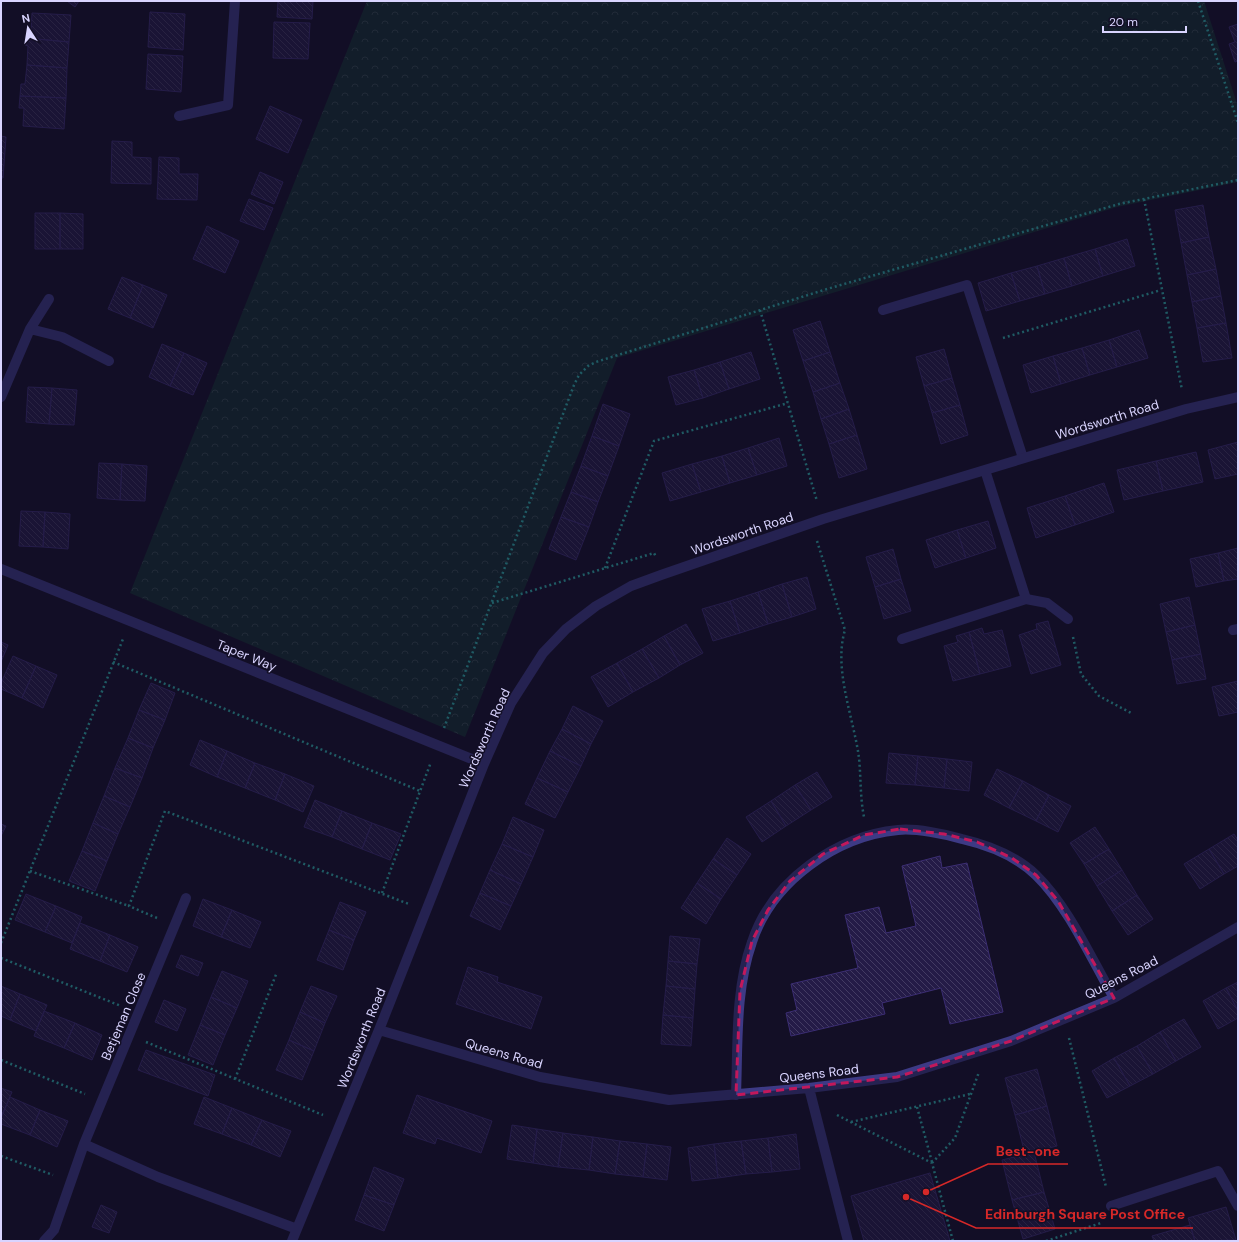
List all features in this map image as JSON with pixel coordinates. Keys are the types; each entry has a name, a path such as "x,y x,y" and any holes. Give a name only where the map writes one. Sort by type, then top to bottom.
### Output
{"street":[{"path":"179,116 228,105 235,1"},
{"path":"883,310 967,285 1023,458"},
{"path":"1,397 30,329 49,299"},
{"path":"30,329 62,337 108,361"},
{"name":"Wordsworth Road","path":"292,1241 484,764 511,703 543,653 566,629 596,606 631,586 811,523 1186,409 1238,397"},
{"path":"985,470 1026,599"},
{"name":"Taper Way","path":"1,569 484,764"},
{"path":"902,639 1026,599 1047,603 1068,619"},
{"path":"736,1095 740,991 752,941 768,910 790,881 823,854 868,835 900,829 944,834 977,842 1012,858 1036,875 1058,901 1114,998"},
{"name":"Betjeman Close","path":"44,1241 54,1230 84,1144 186,898"},
{"name":"Queens Road","path":"378,1030 540,1077 669,1100 809,1088 897,1077 1011,1041 1114,998 1238,928"},
{"path":"809,1088 848,1241"},
{"path":"84,1144 158,1176 297,1229"},
{"path":"1111,1206 1218,1171 1238,1206"}],"path":[{"path":"1198,1 1238,123"},
{"path":"382,894 437,744 579,375 588,366 623,352 760,310 1119,204 1238,180"},
{"path":"1144,199 1186,409"},
{"path":"986,344 1161,290"},
{"path":"760,310 823,519"},
{"path":"605,568 654,441 788,402"},
{"path":"811,523 845,630 841,644 842,666 859,758 862,808 868,835"},
{"path":"491,603 654,553 661,575"},
{"path":"1068,619 1081,674 1099,696 1133,714"},
{"path":"1,943 124,635"},
{"path":"113,662 420,791"},
{"path":"129,906 165,811 426,910"},
{"path":"30,871 129,906 175,925"},
{"path":"1,958 138,1013"},
{"path":"235,1079 277,972"},
{"path":"1046,1241 1114,1219 1065,1018"},
{"path":"129,1035 341,1122"},
{"path":"932,1162 955,1138 970,1094 988,1049"},
{"path":"1,1060 102,1101"},
{"path":"851,1122 970,1094"},
{"path":"813,1104 932,1162"},
{"path":"917,1107 953,1241"},
{"path":"1,1156 71,1182"}],"highlighted area":[{"path":"900,829 944,834 977,842 1012,858 1036,875 1058,901 1114,998 1011,1041 897,1077 736,1095 740,991 752,941 768,910 790,881 823,854 864,835"}],"green space":[{"path":"367,1 1204,1 1238,107 1238,182 1117,207 617,358 465,737 130,593"}],"building":[{"path":"67,1 79,1 75,7"},
{"path":"278,1 313,1 312,19 277,17"},
{"path":"150,12 185,14 183,50 148,47"},
{"path":"32,13 71,15 69,42 26,38 26,31 31,32"},
{"path":"274,22 310,23 308,59 273,58"},
{"path":"1238,24 1238,61 1235,62 1229,44 1235,42 1229,27"},
{"path":"26,38 69,42 67,68 27,65 28,46 25,45"},
{"path":"148,54 183,56 181,92 146,89"},
{"path":"27,65 67,68 66,98 20,96 21,84 25,84"},
{"path":"20,96 66,98 64,129 23,126 24,108 19,108"},
{"path":"270,106 302,120 288,153 256,139"},
{"path":"1,136 6,137 3,178 1,178"},
{"path":"112,141 132,142 132,157 151,158 151,184 111,183"},
{"path":"159,157 179,158 179,174 198,174 197,200 157,199"},
{"path":"260,172 283,182 274,204 251,194"},
{"path":"249,199 273,208 264,230 240,221"},
{"path":"1203,205 1209,237 1181,243 1175,210"},
{"path":"35,213 60,213 60,249 35,249"},
{"path":"60,213 83,214 83,249 60,249"},
{"path":"207,226 239,241 225,273 193,259"},
{"path":"1209,237 1216,269 1187,275 1181,243"},
{"path":"1127,239 1135,266 1103,276 1095,249"},
{"path":"1095,249 1103,276 1072,286 1064,258"},
{"path":"1064,258 1072,286 1045,294 1037,266"},
{"path":"1037,266 1045,294 1020,301 1011,273"},
{"path":"1216,269 1221,296 1192,302 1187,275"},
{"path":"1011,273 1020,301 986,311 978,283"},
{"path":"122,277 143,285 130,318 108,309"},
{"path":"143,285 167,295 153,328 130,318"},
{"path":"1221,296 1226,323 1197,328 1192,302"},
{"path":"820,321 830,352 803,361 793,330"},
{"path":"1226,323 1232,358 1203,362 1197,328"},
{"path":"1139,330 1148,358 1117,367 1109,340"},
{"path":"1109,340 1117,367 1090,375 1082,348"},
{"path":"162,344 184,353 170,386 149,377"},
{"path":"1082,348 1090,375 1061,384 1053,356"},
{"path":"944,349 952,378 924,386 916,357"},
{"path":"751,352 760,379 729,389 720,362"},
{"path":"830,352 840,383 813,392 803,361"},
{"path":"184,353 207,363 193,395 170,386"},
{"path":"1053,356 1061,384 1031,393 1023,365"},
{"path":"720,362 729,389 703,398 694,370"},
{"path":"694,370 703,398 676,405 668,377"},
{"path":"952,378 960,405 932,413 924,386"},
{"path":"840,383 849,409 821,419 813,392"},
{"path":"28,387 52,388 49,424 26,422"},
{"path":"52,388 77,390 74,425 49,424"},
{"path":"603,404 630,414 619,446 592,436"},
{"path":"960,405 968,435 941,444 932,413"},
{"path":"849,409 857,435 829,444 821,419"},
{"path":"857,435 867,469 839,478 829,444"},
{"path":"592,436 619,446 608,476 581,466"},
{"path":"779,438 787,466 757,475 748,448"},
{"path":"1238,442 1238,474 1215,479 1208,450"},
{"path":"748,448 757,475 730,483 722,456"},
{"path":"1196,452 1203,482 1163,491 1156,461"},
{"path":"722,456 730,483 701,492 692,464"},
{"path":"1156,461 1163,491 1124,500 1117,470"},
{"path":"99,463 122,464 120,500 97,498"},
{"path":"122,464 147,466 145,501 120,500"},
{"path":"692,464 701,492 670,501 662,473"},
{"path":"581,466 608,476 598,502 571,492"},
{"path":"1104,483 1114,512 1075,525 1065,496"},
{"path":"571,492 598,502 589,527 561,517"},
{"path":"1065,496 1075,525 1036,538 1027,508"},
{"path":"21,511 45,512 43,547 19,546"},
{"path":"45,512 70,514 68,549 43,547"},
{"path":"561,517 589,527 576,560 549,549"},
{"path":"988,521 996,548 966,558 957,530"},
{"path":"957,530 966,558 935,568 926,540"},
{"path":"1238,548 1238,579 1224,581 1218,553"},
{"path":"893,549 901,579 875,587 866,557"},
{"path":"1218,553 1224,581 1196,587 1190,559"},
{"path":"807,577 816,609 792,617 782,584"},
{"path":"901,579 911,611 884,619 875,587"},
{"path":"782,584 792,617 768,624 758,592"},
{"path":"758,592 768,624 740,633 730,601"},
{"path":"1189,597 1195,625 1166,632 1160,604"},
{"path":"730,601 740,633 713,641 702,609"},
{"path":"1048,621 1061,665 1031,674 1019,635 1037,629 1036,624"},
{"path":"686,624 703,653 680,665 664,636"},
{"path":"1195,625 1201,654 1172,660 1166,632"},
{"path":"982,628 984,634 1002,630 1011,666 980,674 969,632"},
{"path":"969,632 980,674 953,681 944,646 958,642 956,636"},
{"path":"664,636 680,665 659,678 642,649"},
{"path":"1,642 8,645 1,662"},
{"path":"642,649 659,678 633,692 617,663"},
{"path":"1201,654 1206,679 1177,684 1172,660"},
{"path":"13,656 36,666 22,698 1,689 1,683"},
{"path":"617,663 633,692 608,707 591,677"},
{"path":"36,666 57,675 43,708 22,698"},
{"path":"1238,681 1238,712 1219,716 1212,687"},
{"path":"151,683 175,693 165,720 139,710"},
{"path":"573,706 603,721 591,744 562,729"},
{"path":"139,710 165,720 153,748 128,738"},
{"path":"562,729 591,744 581,766 550,751"},
{"path":"128,738 153,748 142,778 115,768"},
{"path":"200,740 227,751 217,777 190,765"},
{"path":"227,751 255,763 245,788 217,777"},
{"path":"550,751 581,766 568,792 537,778"},
{"path":"889,753 918,756 915,785 886,783"},
{"path":"918,756 947,759 944,788 915,785"},
{"path":"947,759 972,762 969,791 944,788"},
{"path":"255,763 285,774 275,800 245,788"},
{"path":"115,768 142,778 130,807 104,796"},
{"path":"997,769 1023,781 1009,808 984,795"},
{"path":"817,772 832,797 811,810 795,785"},
{"path":"285,774 314,786 303,812 275,800"},
{"path":"537,778 568,792 555,818 525,804"},
{"path":"1023,781 1049,795 1036,821 1009,808"},
{"path":"795,785 811,810 786,826 771,801"},
{"path":"1049,795 1071,806 1058,832 1036,821"},
{"path":"104,796 130,807 118,834 93,823"},
{"path":"315,800 342,811 332,837 304,827"},
{"path":"771,801 786,826 762,842 746,817"},
{"path":"342,811 372,823 362,849 332,837"},
{"path":"513,817 544,830 533,857 502,844"},
{"path":"93,823 118,834 107,861 82,851"},
{"path":"372,823 401,834 390,860 362,849"},
{"path":"1,824 6,826 1,836"},
{"path":"1095,827 1109,849 1084,864 1070,843"},
{"path":"1234,834 1238,840 1238,866 1224,874 1209,849"},
{"path":"727,838 751,854 737,875 713,859"},
{"path":"502,844 533,857 521,884 490,870"},
{"path":"1109,849 1122,870 1097,886 1084,864"},
{"path":"1209,849 1224,874 1200,889 1184,864"},
{"path":"82,851 107,861 95,891 69,881"},
{"path":"940,856 942,868 967,863 1003,1012 950,1024 941,988 882,1003 885,1014 791,1036 786,1013 797,1010 791,984 858,968 845,915 879,907 886,933 916,926 902,866"},
{"path":"713,859 737,875 721,899 697,883"},
{"path":"490,870 521,884 511,906 480,893"},
{"path":"1122,870 1137,895 1112,911 1097,886"},
{"path":"697,883 721,899 706,924 681,908"},
{"path":"480,893 511,906 500,930 470,916"},
{"path":"26,894 56,906 45,932 15,920"},
{"path":"1137,895 1153,919 1128,935 1112,911"},
{"path":"203,899 232,910 221,937 193,926"},
{"path":"340,902 366,912 354,940 329,930"},
{"path":"56,906 82,917 72,943 45,932"},
{"path":"232,910 261,922 250,948 221,937"},
{"path":"80,923 110,935 100,961 70,949"},
{"path":"329,930 354,940 343,970 317,960"},
{"path":"110,935 138,947 127,972 100,961"},
{"path":"670,936 700,939 697,964 668,961"},
{"path":"181,955 203,963 198,976 176,967"},
{"path":"668,961 697,964 695,989 666,986"},
{"path":"468,967 498,977 497,982 542,997 531,1029 456,1004"},
{"path":"222,971 248,981 237,1008 211,997"},
{"path":"1238,982 1238,1011 1226,988"},
{"path":"1,986 20,994 10,1020 1,1016"},
{"path":"311,986 337,996 325,1023 300,1012"},
{"path":"666,986 695,989 693,1018 663,1015"},
{"path":"1226,988 1238,1011 1238,1018 1218,1029 1203,1001"},
{"path":"20,994 47,1005 36,1031 10,1020"},
{"path":"211,997 237,1008 225,1035 200,1025"},
{"path":"164,1000 186,1009 177,1031 155,1022"},
{"path":"44,1011 75,1023 64,1048 34,1036"},
{"path":"300,1012 325,1023 314,1051 289,1040"},
{"path":"663,1015 693,1018 691,1046 661,1044"},
{"path":"1184,1019 1201,1047 1176,1061 1160,1032"},
{"path":"75,1023 102,1035 92,1060 64,1048"},
{"path":"200,1025 225,1035 213,1065 188,1055"},
{"path":"1160,1032 1176,1061 1153,1074 1137,1046"},
{"path":"289,1040 314,1051 302,1080 276,1070"},
{"path":"1137,1046 1153,1074 1130,1086 1114,1058"},
{"path":"146,1050 215,1075 208,1096 138,1070"},
{"path":"1114,1058 1130,1086 1107,1098 1092,1071"},
{"path":"1037,1069 1047,1106 1015,1115 1005,1078"},
{"path":"1,1088 12,1092 1,1117"},
{"path":"417,1095 492,1121 481,1153 437,1138 435,1144 403,1133"},
{"path":"10,1097 40,1110 30,1135 1,1124 1,1118"},
{"path":"204,1097 232,1108 222,1134 194,1124"},
{"path":"1047,1106 1057,1146 1025,1154 1015,1115"},
{"path":"232,1108 262,1120 251,1145 222,1134"},
{"path":"40,1110 68,1121 57,1147 30,1135"},
{"path":"262,1120 291,1131 280,1157 251,1145"},
{"path":"512,1125 537,1129 533,1163 507,1159"},
{"path":"537,1129 563,1133 558,1167 533,1163"},
{"path":"563,1133 593,1137 589,1170 558,1167"},
{"path":"796,1134 800,1169 772,1172 768,1138"},
{"path":"593,1137 620,1141 615,1174 589,1170"},
{"path":"768,1138 772,1172 746,1174 741,1141"},
{"path":"620,1141 647,1144 643,1177 615,1174"},
{"path":"741,1141 746,1174 718,1178 714,1144"},
{"path":"647,1144 671,1147 667,1180 643,1177"},
{"path":"714,1144 718,1178 692,1181 688,1148"},
{"path":"1034,1152 1044,1192 1012,1200 1002,1160"},
{"path":"374,1167 404,1179 394,1205 364,1195"},
{"path":"930,1173 950,1241 864,1241 851,1196"},
{"path":"1044,1192 1055,1229 1023,1239 1012,1200"},
{"path":"364,1195 394,1205 384,1231 355,1220"},
{"path":"101,1205 117,1212 109,1233 92,1227"},
{"path":"1226,1207 1236,1240 1195,1241 1188,1218"},
{"path":"1190,1225 1195,1241 1154,1241 1152,1236"}],"place":[{"name":"Best-one","path":"926,1192"},
{"name":"Edinburgh Square Post Office","path":"906,1197"}]}
